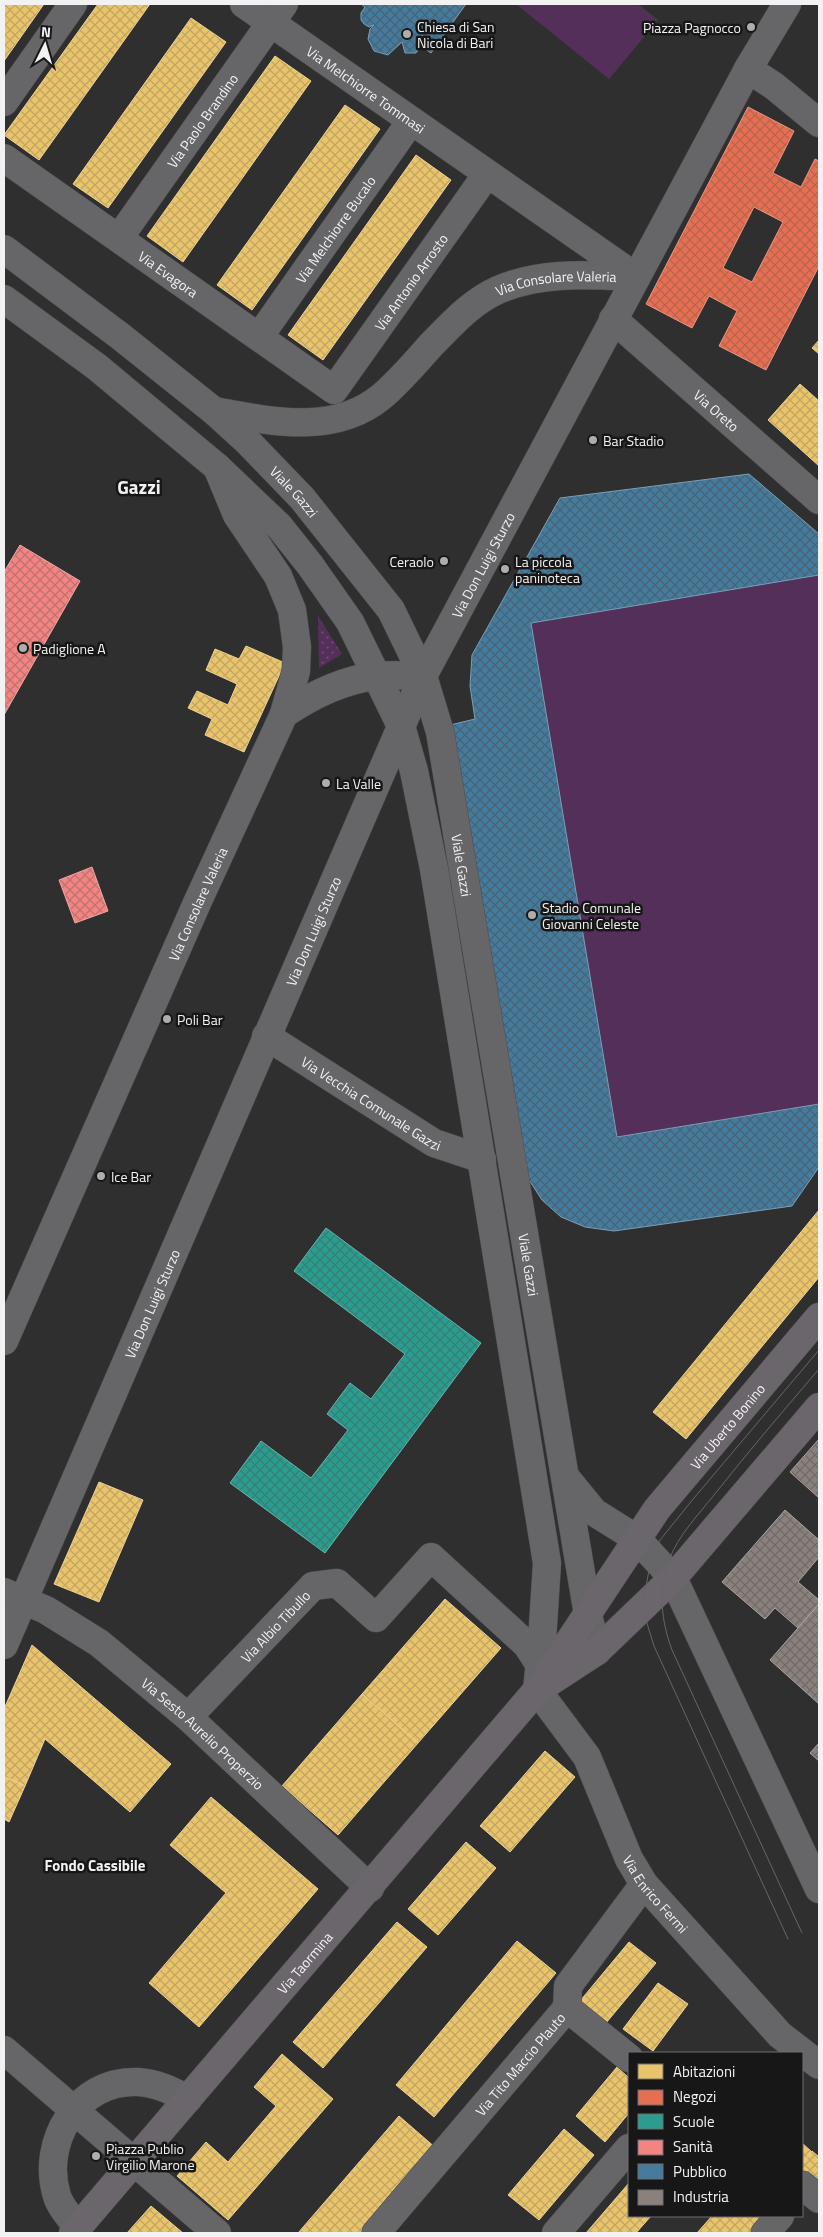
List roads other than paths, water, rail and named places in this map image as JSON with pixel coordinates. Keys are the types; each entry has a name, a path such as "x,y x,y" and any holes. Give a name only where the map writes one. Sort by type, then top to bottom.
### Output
{"main road":[{"name":"Via Uberto Bonino","path":"538,1678 588,1615 637,1538 658,1509 819,1316"},
{"path":"538,1678 596,1651 673,1578 819,1407"},
{"name":"Via Taormina","path":"75,2231 370,1888 498,1734 538,1678"}],"street":[{"path":"4,102 73,4"},
{"name":"Via Melchiorre Tommasi","path":"244,4 278,13 411,121 636,277"},
{"name":"Via Consolare Valeria","path":"214,411 262,419 298,422 324,422 341,418 362,410 382,396 465,311 497,290 532,279 573,274 636,277 748,68 787,4"},
{"name":"Via Paolo Brandino","path":"119,238 278,13"},
{"path":"748,68 774,86 819,123"},
{"name":"Via Melchiorre Bucalo","path":"259,337 411,121"},
{"name":"Via Evagora","path":"4,158 334,390"},
{"name":"Via Antonio Arrosto","path":"334,390 487,174"},
{"name":"Viale Gazzi","path":"4,249 120,336 214,411 248,442 302,498 391,610 423,676 437,719 444,752 588,1615 596,1651"},
{"name":"Via Don Luigi Sturzo","path":"13,1596 266,1036 423,676 636,277"},
{"path":"4,299 97,368 217,467 279,526 310,565 350,622 401,726 414,771 434,869 547,1563 538,1678"},
{"name":"Via Oreto","path":"613,319 819,500"},
{"name":"Via Consolare Valeria","path":"4,1341 207,880 284,714 296,671 297,647 292,610 278,576 237,515 217,467"},
{"path":"284,714 306,698 348,682 377,676 423,676"},
{"name":"Via Vecchia Comunale Gazzi","path":"266,1036 434,1143 482,1159"},
{"path":"565,1477 594,1512 637,1538 673,1578 819,1889"},
{"name":"Via Albio Tibullo","path":"188,1718 313,1586 337,1583 376,1618 431,1557 527,1645 538,1678"},
{"path":"547,1563 564,1602 576,1610 588,1615 631,1618"},
{"path":"4,1646 13,1596"},
{"name":"Via Sesto Aurelio Properzio","path":"13,1596 46,1610 99,1643 188,1718 370,1888"},
{"name":"Via Enrico Fermi","path":"538,1678 587,1757 629,1859 644,1884 780,2035 802,2052"},
{"name":"Via Tito Maccio Plauto","path":"376,2233 567,2008 568,1986 644,1884"},
{"path":"567,2008 628,2057"},
{"path":"4,2050 218,2233"},
{"name":"Via Enrico Fermi","path":"803,2053 819,2065"},
{"path":"75,2231 57,2198 52,2174 53,2149 60,2131 74,2110 91,2095 115,2085 138,2082 162,2086 188,2099"},
{"path":"556,2233 628,2149"},
{"path":"765,2233 779,2217"}],"tram line":[{"path":"788,1939 654,1646 646,1620 645,1593 650,1564 660,1540 819,1350"},
{"path":"802,1933 672,1650 663,1617 662,1594 669,1560 683,1534 819,1369"}],"place":[{"name":"Piazza Pagnocco","path":"751,27"},
{"name":"Chiesa di San Nicola di Bari","path":"407,34"},
{"name":"Bar Stadio","path":"593,440"},
{"name":"Ceraolo","path":"444,561"},
{"name":"La piccola paninoteca","path":"505,569"},
{"name":"Padiglione A","path":"23,648"},
{"name":"La Valle","path":"326,783"},
{"name":"Stadio Comunale Giovanni Celeste","path":"532,915"},
{"name":"Poli Bar","path":"167,1019"},
{"name":"Ice Bar","path":"101,1176"},
{"name":"Piazza Publio Virgilio Marone","path":"96,2156"}],"district":[{"name":"Gazzi","path":"139,486"},
{"name":"Fondo Cassibile","path":"95,1865"}]}
